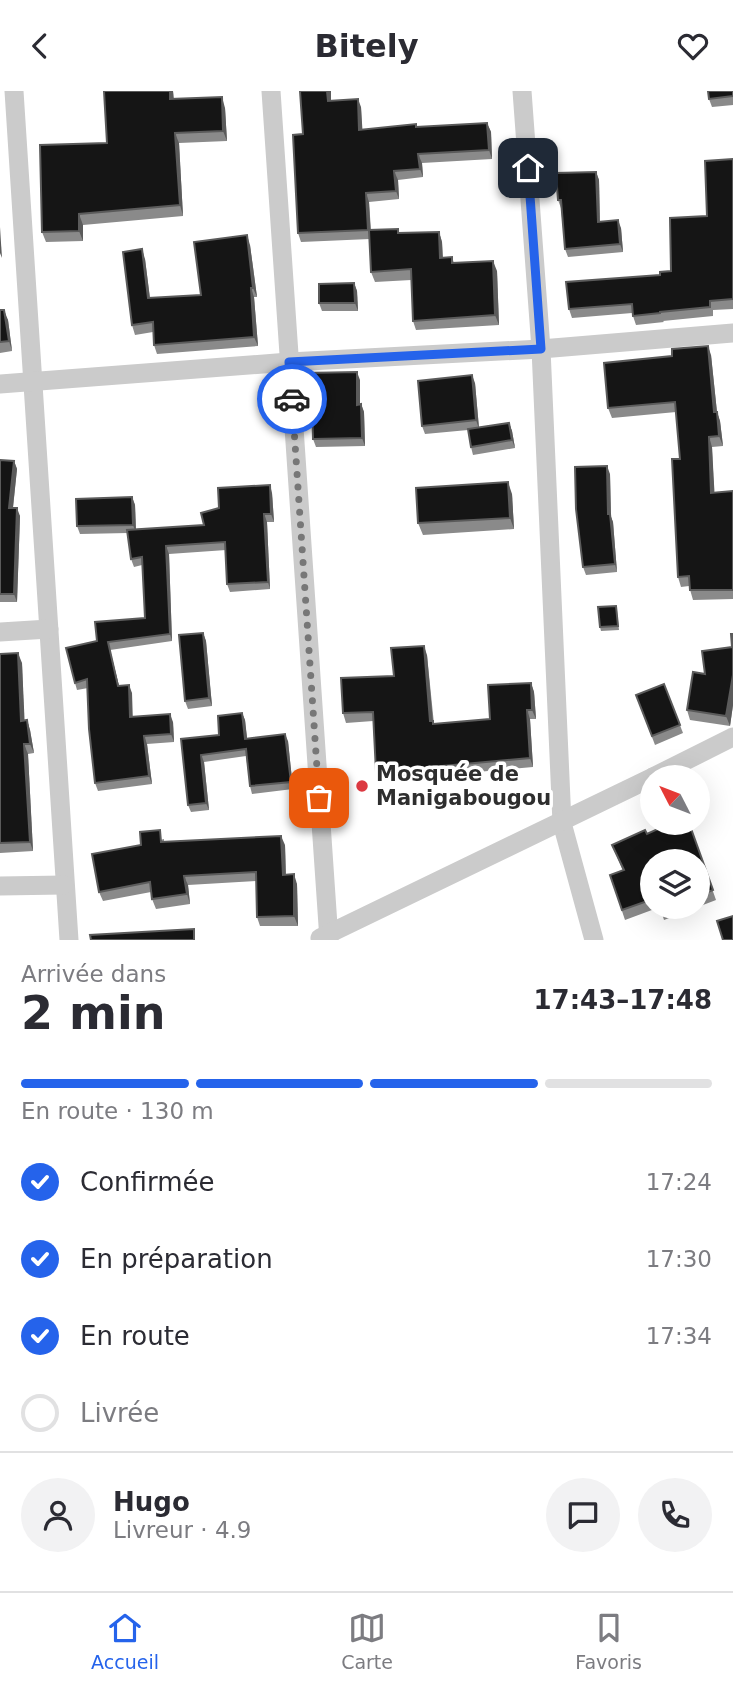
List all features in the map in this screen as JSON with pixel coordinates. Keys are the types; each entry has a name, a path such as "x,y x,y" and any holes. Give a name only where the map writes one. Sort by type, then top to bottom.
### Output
{"street":[{"path":"14,91 69,940"},
{"path":"271,91 325,938 640,784"},
{"path":"522,91 541,349 562,823 594,940"},
{"path":"0,384 289,362 541,349 733,333"},
{"path":"0,632 49,629"},
{"path":"677,765 733,737"},
{"path":"0,886 64,885"}],"building":[{"path":"104,91 170,91 170,99 222,97 223,131 175,133 180,205 79,214 79,231 42,232 40,145 107,143"},
{"path":"300,91 327,91 328,101 358,99 359,130 416,124 416,127 487,123 489,150 418,154 420,169 394,171 396,191 366,193 368,230 298,233 293,135 303,134"},
{"path":"708,91 733,91 733,96 709,99"},
{"path":"733,159 733,299 710,301 710,307 633,316 632,304 569,309 566,282 660,275 660,272 671,271 670,218 707,216 705,161"},
{"path":"596,172 598,222 618,220 620,244 565,249 556,173"},
{"path":"398,229 398,233 439,232 440,258 452,257 452,263 493,261 495,315 413,321 411,269 371,272 369,230"},
{"path":"247,235 253,288 254,337 154,345 153,322 132,325 123,252 142,249 148,298 201,295 194,242"},
{"path":"354,283 355,303 319,303 319,284"},
{"path":"0,310 4,310 9,341 0,342"},
{"path":"708,346 719,436 709,437 711,493 733,491 733,590 690,590 689,576 678,577 672,459 680,459 675,402 608,408 604,363 672,356 672,349"},
{"path":"357,372 357,405 361,404 362,438 313,439 312,401 305,401 305,373"},
{"path":"472,375 476,420 422,426 418,381"},
{"path":"509,423 512,440 471,447 468,429"},
{"path":"0,460 14,461 9,508 17,508 14,594 0,594"},
{"path":"607,466 608,514 615,564 583,567 576,509 575,467"},
{"path":"508,482 510,518 418,523 416,488"},
{"path":"270,485 271,514 264,514 268,582 227,584 225,542 166,546 170,634 108,642 118,686 129,685 130,717 170,714 171,734 144,736 149,776 95,783 87,679 75,683 66,648 97,641 95,622 145,618 142,557 131,559 127,530 204,525 201,513 219,508 218,488"},
{"path":"132,497 133,525 77,526 76,499"},
{"path":"616,606 618,626 600,627 598,607"},
{"path":"203,633 209,698 185,701 179,635"},
{"path":"733,634 733,675 726,716 687,710 693,672 705,674 702,651 732,647"},
{"path":"424,646 430,721 433,721 433,724 490,719 488,685 531,683 532,710 527,710 530,758 376,772 373,712 343,713 341,678 394,676 391,648"},
{"path":"18,653 21,721 27,720 30,744 24,744 30,842 0,843 0,654"},
{"path":"664,684 680,725 652,736 636,695"},
{"path":"242,713 245,739 285,734 291,782 250,786 246,749 201,755 206,803 188,805 181,739 219,735 218,716"},
{"path":"160,830 161,842 281,836 283,875 294,874 294,916 257,917 256,872 184,876 187,894 152,899 150,882 99,892 92,854 141,845 140,832"},
{"path":"640,832 640,835 693,835 698,849 640,849 640,904 622,910 610,875 624,870 612,845"},
{"path":"733,916 733,940 723,940 717,921"},
{"path":"194,929 194,940 91,940 90,935"}],"way so far":[{"path":"292,399 319,798"}],"place":[{"name":"Mosquée de Manigabougou","path":"362,786"}],"route":[{"path":"292,399 289,362 541,349 528,168"}]}
